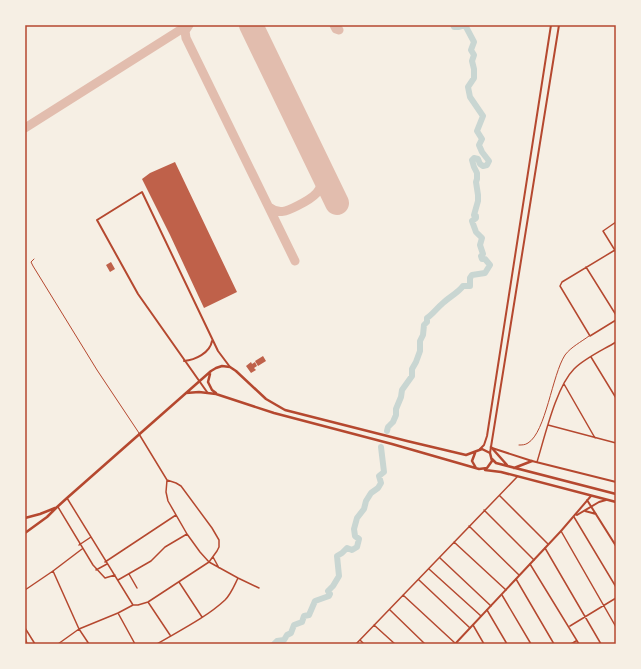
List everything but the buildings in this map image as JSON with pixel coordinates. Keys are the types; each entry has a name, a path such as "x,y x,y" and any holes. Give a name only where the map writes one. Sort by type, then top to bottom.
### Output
{"main road":[{"path":"25,533 47,517 139,434 211,372 219,367 230,367 266,399 285,410 466,455 478,450 485,450 490,453 496,463 616,494"},
{"path":"211,372 208,382 216,394"},
{"path":"186,394 194,392 216,394 274,413 476,468 518,476 616,502"},
{"path":"491,447 507,466"},
{"path":"476,468 473,464 472,458 478,450"},
{"path":"485,470 491,464 492,458"},
{"path":"514,468 532,461"},
{"path":"25,518 57,507"}],"street":[{"path":"478,450 484,445 487,436 551,25"},
{"path":"490,453 559,25"},
{"path":"208,393 138,294 97,220 142,192 212,339 222,358 230,367"},
{"path":"616,222 603,230 615,251 562,282 560,286 590,336 616,320"},
{"path":"586,267 616,314"},
{"path":"184,361 194,360 200,356 212,345 212,339"},
{"path":"537,462 559,394 567,378 574,369 616,342"},
{"path":"591,357 616,398"},
{"path":"564,384 596,438"},
{"path":"548,425 616,443"},
{"path":"139,434 167,480 167,497 187,534 209,562 260,588"},
{"path":"491,447 532,461 616,482"},
{"path":"356,644 518,476"},
{"path":"58,644 79,629 118,613 133,605 148,602 209,562 213,557 219,547 219,540 181,486 167,480"},
{"path":"500,496 548,544"},
{"path":"403,595 455,644 574,517 591,496"},
{"path":"67,498 133,605"},
{"path":"574,517 591,506 608,499"},
{"path":"587,500 616,546"},
{"path":"57,507 79,545 96,570 105,578 115,575"},
{"path":"484,510 534,560"},
{"path":"584,511 597,515"},
{"path":"96,570 176,515"},
{"path":"574,517 616,586"},
{"path":"470,526 519,575"},
{"path":"561,531 616,627"},
{"path":"118,580 151,562 165,547 187,534"},
{"path":"79,545 91,537"},
{"path":"454,542 506,590"},
{"path":"545,548 601,644"},
{"path":"25,590 82,549"},
{"path":"213,557 219,568"},
{"path":"440,558 490,606"},
{"path":"530,564 579,644"},
{"path":"429,569 481,616"},
{"path":"53,571 79,629 89,644"},
{"path":"129,574 137,588"},
{"path":"157,644 202,617 225,600 238,578"},
{"path":"516,579 554,644"},
{"path":"418,580 470,628"},
{"path":"179,582 202,617"},
{"path":"502,595 531,644"},
{"path":"569,626 616,598"},
{"path":"148,602 170,636"},
{"path":"390,610 425,644"},
{"path":"487,610 507,644"},
{"path":"118,613 135,644"},
{"path":"374,625 395,644"},
{"path":"473,625 484,644"},
{"path":"25,628 35,644"},
{"path":"25,637 26,644"},
{"path":"360,640 364,644"},
{"path":"458,640 460,644"},
{"path":"571,644 577,641"}],"lane":[{"path":"34,259 32,262 33,266 97,370 139,434"},
{"path":"519,445 528,443 539,430 564,356 573,347 590,336"}],"waterway":[{"path":"387,431 396,415 396,409 402,390 412,376 412,369 420,351 420,341 427,318 463,286 470,286 470,278 472,275 485,273 490,265 485,259 482,259 481,256 483,254 480,245 482,238 476,232 472,221 476,218 474,215 478,201 476,182 477,173 472,160 474,158 478,159 480,164 483,166 487,165 489,161 479,145 482,139 477,131 483,116 470,97 468,87 474,78 472,61 474,55 471,50 474,42 465,25 459,27 454,27 453,25"},
{"path":"274,644 277,641 284,640 287,635 291,633 294,625 302,622 304,616 309,615 315,601 329,596 330,594 328,591 339,576 337,556 347,548 352,550 357,547 359,539 355,536 354,529 357,518 364,509 366,501 371,493 378,488 381,483 379,476 384,472 381,447"}],"taxiway":[{"path":"25,128 188,25"},
{"path":"189,25 185,31 186,38 295,261"},
{"path":"334,25 336,29 339,30"},
{"path":"269,207 280,212 286,211 313,197 320,189 322,184 322,171"}],"runway":[{"path":"251,25 337,203"}]}
